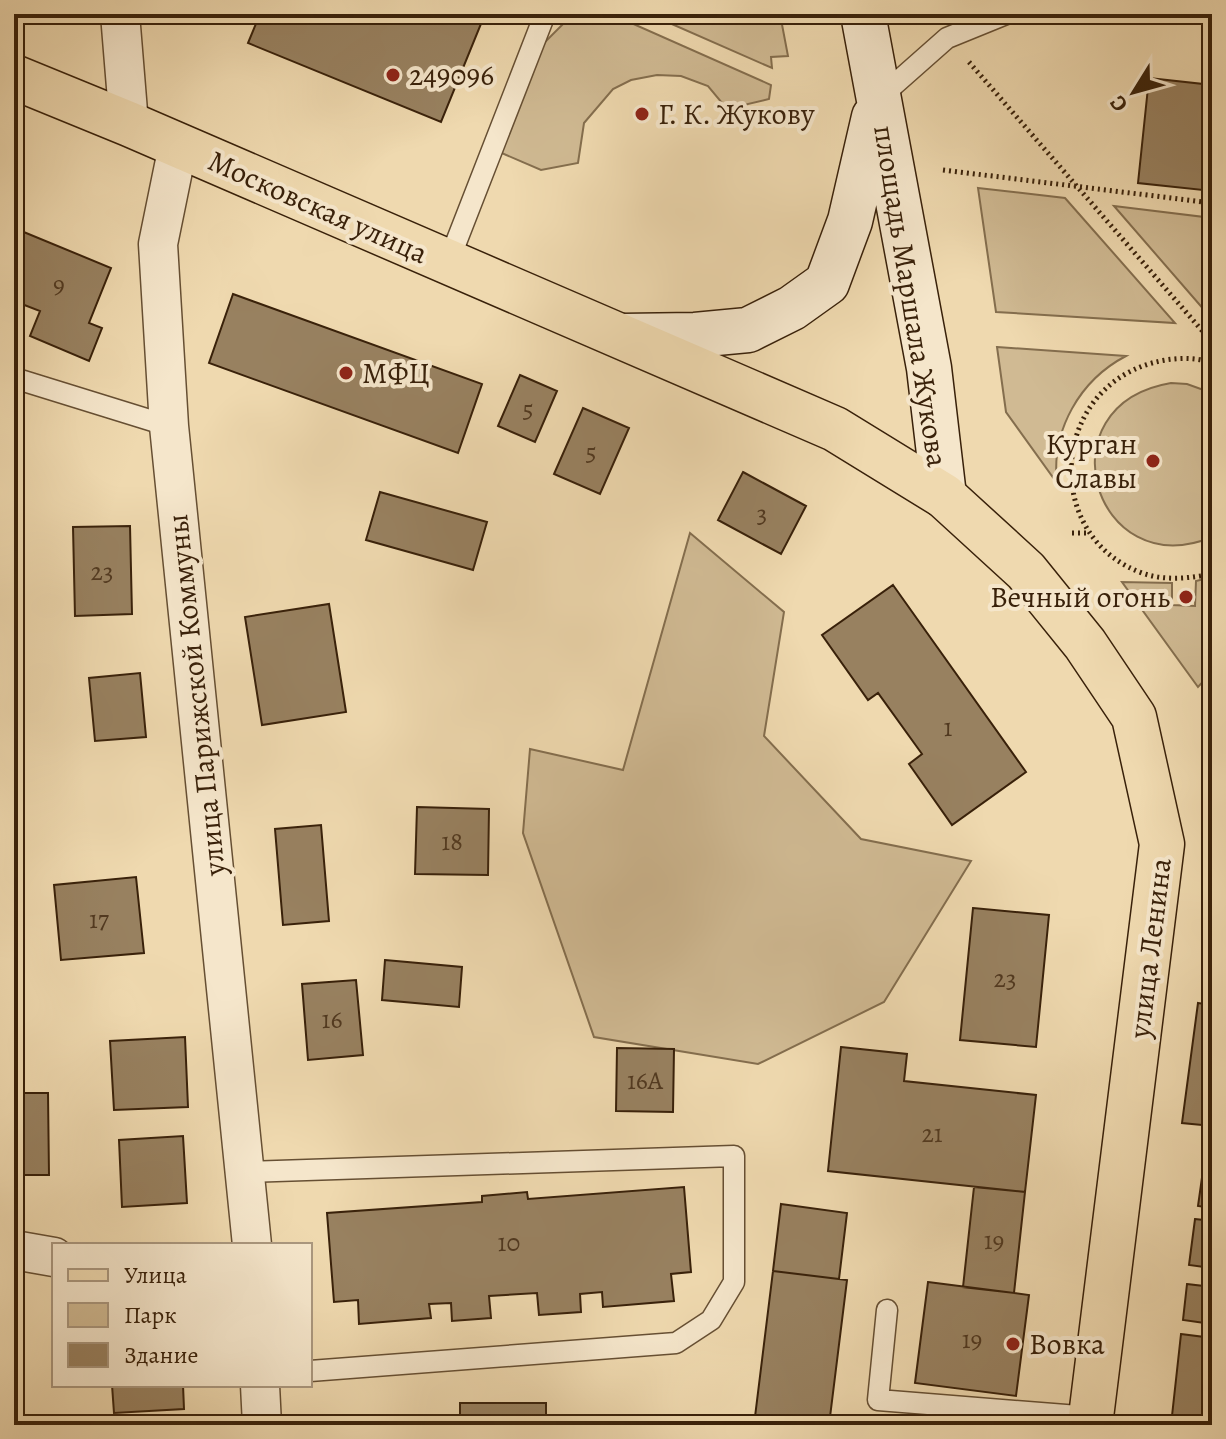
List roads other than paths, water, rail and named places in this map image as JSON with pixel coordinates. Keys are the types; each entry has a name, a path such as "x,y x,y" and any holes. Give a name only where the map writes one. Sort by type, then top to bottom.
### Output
{"main road":[{"path":"863,14 878,99"},
{"name":"Московская улица","path":"14,77 622,336"},
{"name":"площадь Маршала Жукова","path":"622,336 695,335 748,330 792,308 827,283 850,221 878,99"},
{"name":"площадь Маршала Жукова","path":"878,99 929,368 944,496"},
{"name":"площадь Маршала Жукова","path":"622,336 835,429 944,496"},
{"name":"улица Ленина","path":"944,496 1026,571 1085,644 1134,717 1162,844 1090,1421"}],"street":[{"path":"120,14 129,124"},
{"name":"улица Парижской Коммуны","path":"178,146 158,244 169,426 252,1243"},
{"path":"14,1250 52,1257"},
{"path":"260,1387 262,1425"}],"lane":[{"path":"448,263 545,14"},
{"path":"878,99 947,38 1006,14"},
{"path":"14,378 169,426"},
{"path":"245,1172 734,1156 734,1282 711,1320 676,1343 312,1371"},
{"path":"887,1310 878,1400 1090,1421"}],"place":[{"name":"249096","path":"393,75"},
{"name":"Г. К. Жукову","path":"642,114"},
{"name":"МФЦ","path":"346,373"},
{"name":"Курган Славы","path":"1153,461"},
{"name":"Вечный огонь","path":"1186,597"},
{"name":"Вовка","path":"1013,1344"}]}
